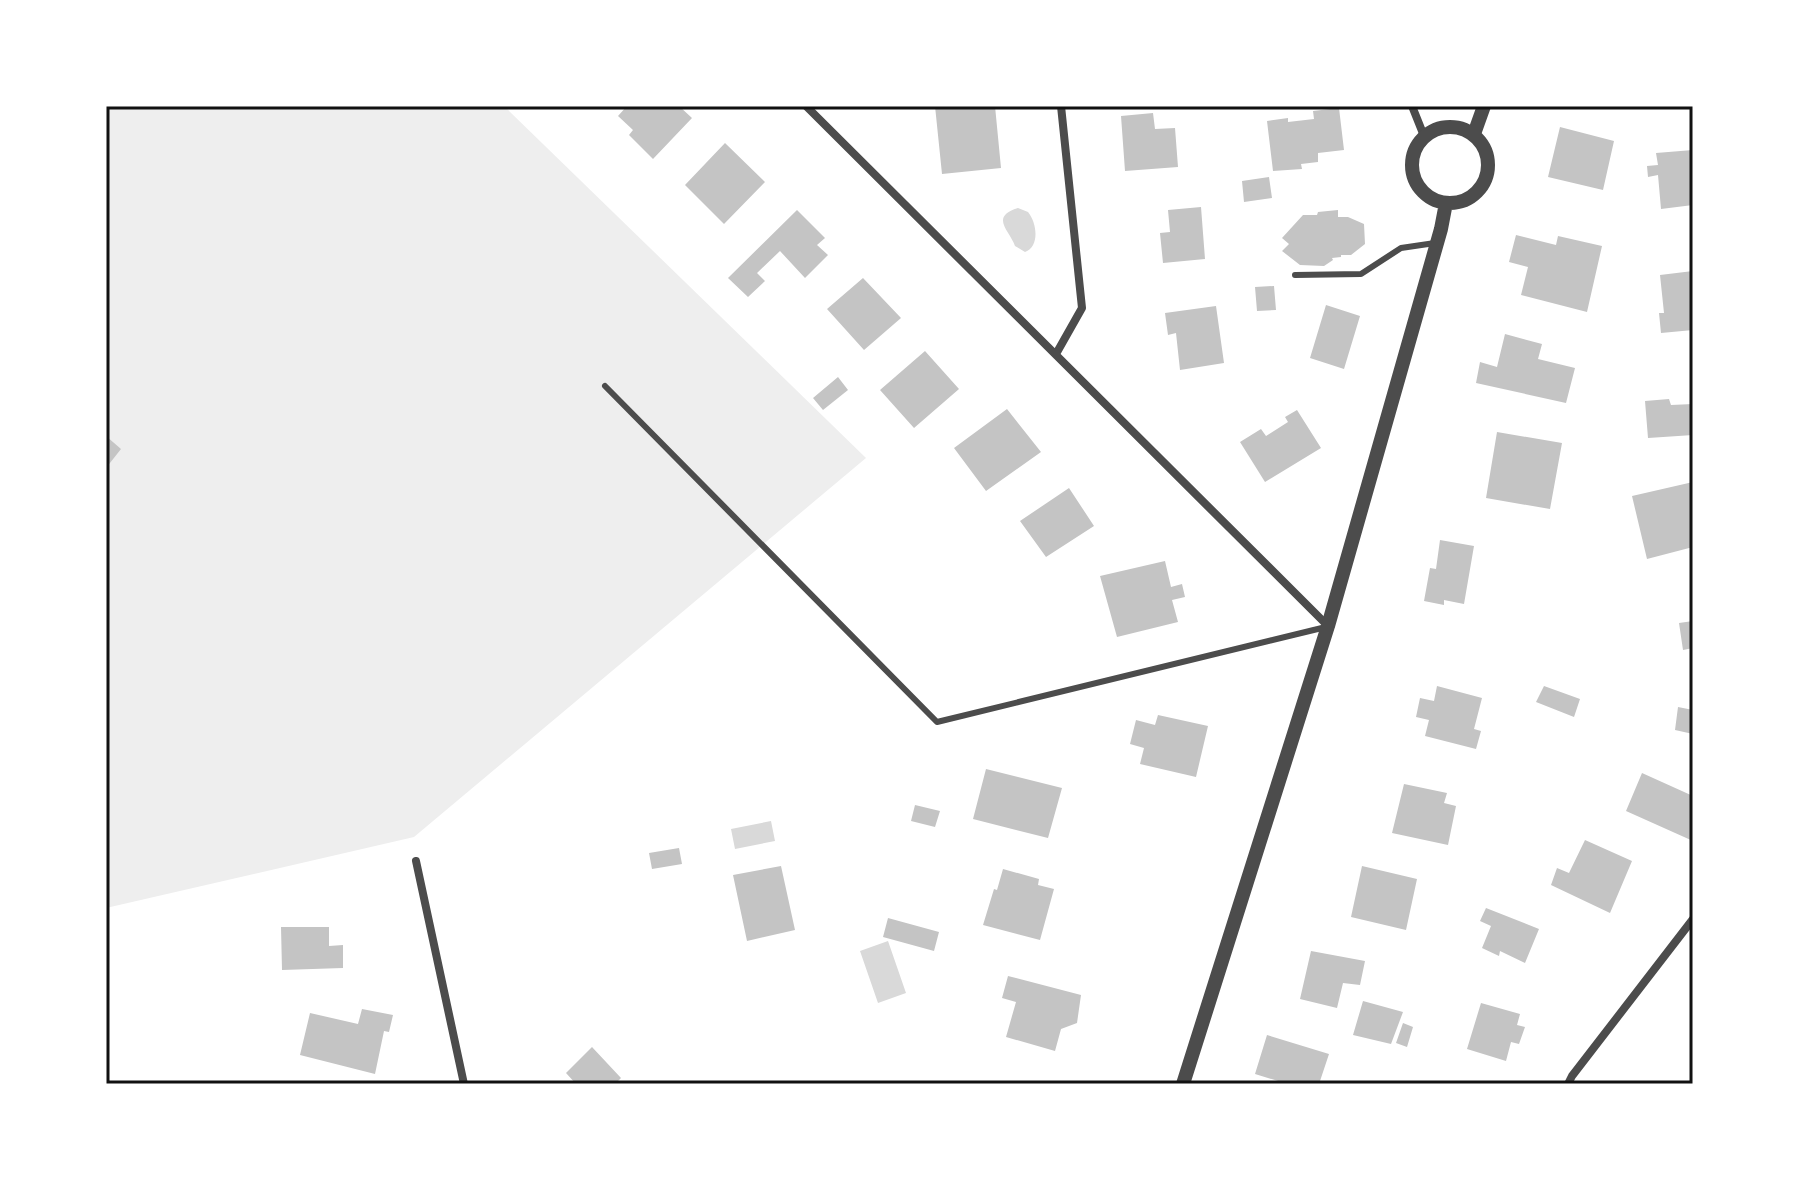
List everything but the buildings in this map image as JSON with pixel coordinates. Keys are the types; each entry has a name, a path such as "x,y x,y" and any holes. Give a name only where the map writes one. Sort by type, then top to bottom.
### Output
{"street":[{"path":"806,106 1328,626"},
{"path":"1056,354 1082,308 1061,106"},
{"path":"1412,106 1424,136"},
{"path":"1474,134 1484,106"},
{"path":"1436,128 1462,128 1474,134 1483,144 1488,157 1484,183 1464,201 1446,203 1426,195 1417,185 1412,172 1416,146 1436,128"},
{"path":"1183,1084 1328,626 1446,203"},
{"path":"416,861 464,1084"},
{"path":"1568,1084 1693,919"}],"lane":[{"path":"1295,275 1361,274 1401,248 1437,243"},
{"path":"605,386 937,722 1328,626"}],"shaded area":[{"path":"106,106 504,106 866,458 414,837 106,908"},
{"path":"1018,208 1028,212 1035,228 1033,245 1025,252 1015,246 1003,220 1009,212"},
{"path":"771,821 775,841 735,849 731,829"},
{"path":"888,941 906,993 878,1003 860,951"}]}
